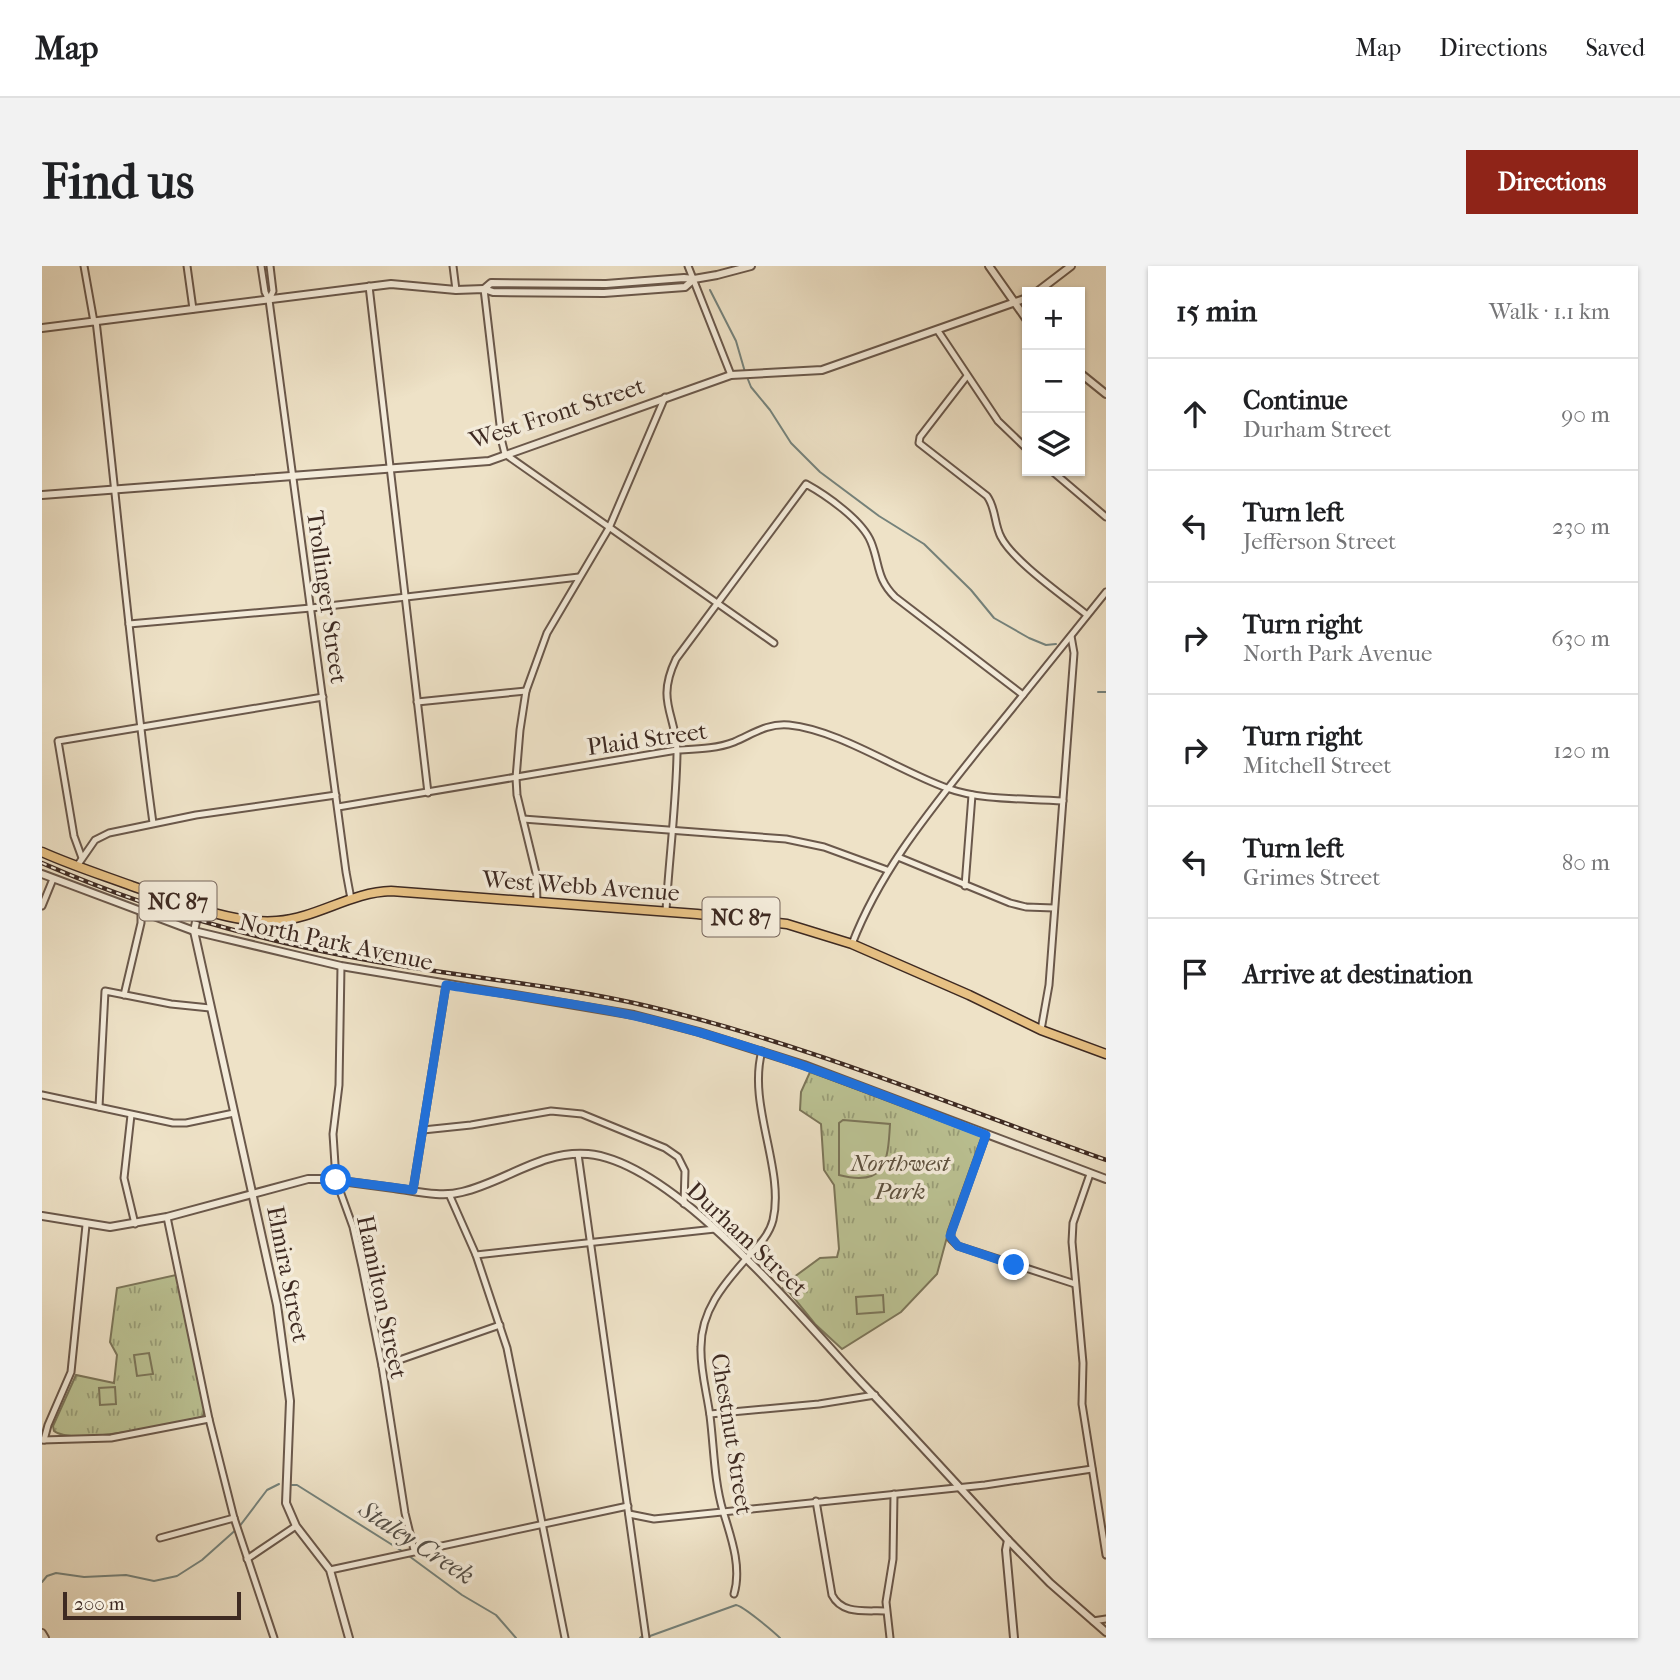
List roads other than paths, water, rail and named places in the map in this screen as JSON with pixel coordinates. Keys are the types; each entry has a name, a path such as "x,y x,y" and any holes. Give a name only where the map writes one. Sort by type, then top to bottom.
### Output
{"highway":[{"name":"West Webb Avenue","path":"42,852 200,908 247,920 276,921 307,915 371,893 391,891 775,921 852,944 1041,1030 1106,1054"}],"street":[{"path":"84,266 95,322 117,489 140,728 153,824"},
{"path":"187,266 194,309"},
{"path":"261,266 269,300"},
{"path":"269,300 273,291 270,266"},
{"path":"453,266 456,290"},
{"path":"688,266 735,374"},
{"path":"42,328 369,286 405,285 456,290 484,289 491,283 606,284 694,279 751,266"},
{"path":"989,266 1022,313"},
{"path":"1044,287 1071,266"},
{"path":"369,286 428,793"},
{"path":"484,289 505,454 774,643"},
{"name":"Trollinger Street","path":"269,300 351,899"},
{"name":"West Front Street","path":"42,495 476,462 735,374 804,373 822,370 1022,300"},
{"path":"938,331 1004,429 1022,445"},
{"path":"967,376 920,437 919,443 987,496 997,528 1010,551 1087,615"},
{"path":"1085,377 1106,394"},
{"path":"537,902 536,873 516,778 526,691 547,633 609,528 665,397"},
{"path":"1058,476 1106,517"},
{"path":"666,911 677,750 667,703 668,680 676,659 806,484 862,528 871,542 878,572 888,590 1023,695"},
{"path":"129,624 311,608 579,577"},
{"path":"852,944 868,904 887,870 948,789 1106,592"},
{"path":"1041,1030 1047,1000 1063,801 1074,653 1071,635"},
{"path":"417,702 526,691"},
{"path":"82,858 74,836 58,741 323,697"},
{"name":"Plaid Street","path":"338,807 677,750 716,747 734,742 764,727 779,725 796,726 837,739 948,789 972,795 1063,801"},
{"path":"77,866 95,840 101,836 196,815 336,795"},
{"path":"965,886 972,795"},
{"path":"523,819 803,842 887,870"},
{"path":"898,857 1010,903 1026,907 1054,908"},
{"name":"North Park Avenue","path":"42,874 194,931 341,966 635,1016 762,1051 1106,1179"},
{"path":"42,906 53,879"},
{"name":"Elmira Street","path":"200,908 194,931 275,1294 287,1372 290,1401 286,1503 296,1526 330,1570 349,1638"},
{"path":"124,995 141,923 141,910"},
{"name":"Hamilton Street","path":"341,966 339,1085 333,1135 336,1180 356,1240 382,1366 405,1513 414,1550"},
{"path":"413,1190 446,985"},
{"path":"99,1107 105,991 210,1008"},
{"name":"Chestnut Street","path":"734,1594 737,1568 723,1511 701,1348 704,1320 717,1295 768,1232 776,1205 760,1097 762,1051"},
{"path":"42,1095 178,1124 234,1114"},
{"path":"423,1130 471,1125 551,1111 582,1114 678,1157 685,1171 684,1204"},
{"path":"131,1115 124,1178 135,1224"},
{"path":"986,1135 951,1232 952,1241 958,1246 1075,1284"},
{"path":"578,1154 646,1638"},
{"name":"Durham Street","path":"42,1216 103,1228 167,1217 308,1179 449,1194 469,1190 551,1158 578,1154 598,1156 627,1167 648,1178 684,1204 747,1259 1050,1583 1106,1632"},
{"path":"1090,1174 1073,1223 1072,1242 1083,1363 1082,1404 1106,1555"},
{"path":"449,1194 476,1255 507,1348 565,1638"},
{"path":"167,1217 209,1419 234,1518 274,1638"},
{"path":"86,1225 71,1372 43,1440 111,1438 209,1419"},
{"path":"476,1255 715,1229"},
{"path":"382,1366 499,1325"},
{"path":"710,1414 819,1404 875,1395"},
{"path":"629,1514 654,1519 960,1487 1091,1469"},
{"path":"890,1638 886,1611 893,1559 894,1494"},
{"path":"816,1500 832,1595 836,1602 849,1609 886,1611"},
{"path":"330,1570 628,1506"},
{"path":"160,1538 234,1518"},
{"path":"247,1559 296,1526"},
{"path":"1009,1540 1006,1550 1014,1638"},
{"path":"1093,1621 1106,1619"},
{"path":"42,1633 45,1638"}],"waterway":[{"path":"710,290 736,341 745,372"},
{"path":"747,377 751,387 791,443 820,472 879,516 924,544 971,590 994,618 1029,638 1046,645 1056,644"},
{"path":"1098,692 1106,692"},
{"name":"Staley Creek","path":"42,1582 47,1576 56,1573 84,1577 126,1575 154,1581 177,1576 202,1560 239,1527 267,1490 279,1484"},
{"name":"Staley Creek","path":"292,1485 297,1485 402,1551"},
{"name":"Staley Creek","path":"409,1556 462,1595 496,1615 516,1638"},
{"name":"Staley Creek","path":"650,1636 736,1605 780,1638"}],"railway":[{"path":"42,863 165,910 292,945 412,968 580,993 706,1021 821,1057 1106,1160"}],"park label":[{"name":"Northwest Park","path":"900,1177"}]}
